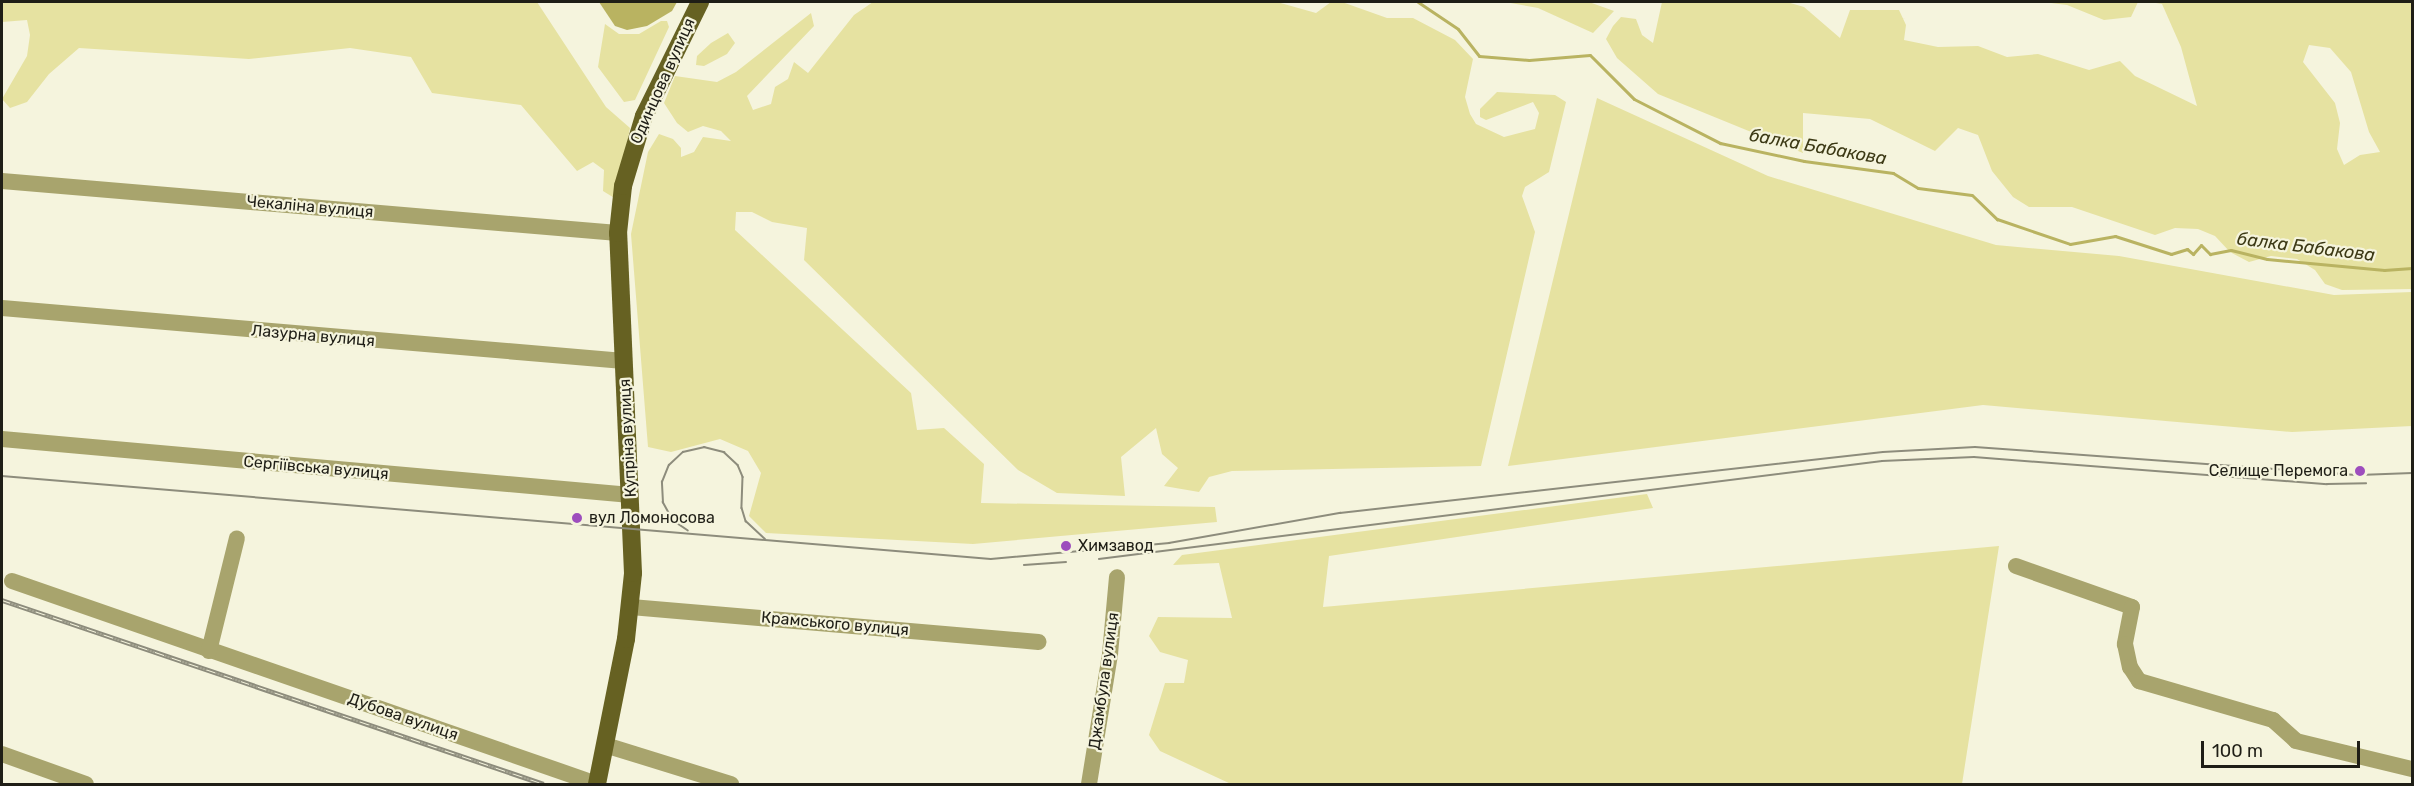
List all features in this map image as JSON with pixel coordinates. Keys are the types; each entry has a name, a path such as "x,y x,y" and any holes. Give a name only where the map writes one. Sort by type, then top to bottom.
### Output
{"main road":[{"name":"Одинцова вулиця","path":"618,232 623,186 639,130 699,2"},
{"name":"Купріна вулиця","path":"597,784 631,607 631,495 618,232"}],"street":[{"name":"Чекаліна вулиця","path":"2,181 618,232"},
{"name":"Лазурна вулиця","path":"2,308 624,361"},
{"name":"Сергіївська вулиця","path":"2,439 631,495"},
{"path":"209,651 237,538"},
{"path":"2016,566 2132,607 2125,644 2130,667 2139,681 2273,720 2296,741 2412,769"},
{"name":"Джамбула вулиця","path":"1089,784 1110,654 1117,577"},
{"name":"Дубова вулиця","path":"12,581 597,784"},
{"name":"Крамського вулиця","path":"631,607 1040,642"},
{"path":"605,745 731,784"},
{"path":"2,754 86,784"}],"shaded area":[{"path":"2,2 537,2 606,107 630,128 616,199 603,191 604,170 593,162 577,171 521,105 432,93 411,57 350,48 249,59 79,48 49,74 27,102 10,108 2,99 27,56 30,35 27,20 2,22"},
{"path":"599,2 677,2 672,11 647,26 627,30 615,26"},
{"path":"873,2 1277,2 1316,13 1331,2 1342,2 1387,18 1413,18 1455,40 1473,59 1465,97 1470,114 1476,124 1504,137 1535,129 1539,113 1533,102 1486,120 1480,117 1480,109 1497,92 1555,95 1566,102 1549,172 1525,187 1522,196 1535,232 1481,466 1232,471 1209,477 1199,492 1164,486 1178,468 1162,454 1156,428 1121,457 1125,496 1057,493 1018,470 804,260 807,228 772,222 752,212 736,212 735,230 911,393 917,430 944,428 984,464 981,503 1215,507 1217,522 973,544 766,533 749,516 761,473 748,451 720,439 671,452 648,447 631,234 648,152 659,134 673,139 681,148 681,157 694,152 703,137 731,141 721,131 703,126 688,132 677,123 664,103 675,76 717,82 736,72 811,13 814,26 747,96 753,110 771,104 775,87 788,79 794,62 808,73 854,15"},
{"path":"1505,2 1589,2 1614,11 1593,33 1538,8"},
{"path":"1662,2 1787,2 1804,7 1840,38 1850,10 1899,10 1906,25 1904,40 1938,47 1978,46 2007,57 2038,54 2089,70 2120,61 2135,76 2197,106 2181,47 2162,4 2150,2 2412,2 2412,289 2342,290 2325,284 2315,270 2297,259 2271,256 2249,262 2230,252 2215,236 2198,229 2175,228 2155,235 2072,207 2029,207 2013,197 1992,171 1978,135 1958,128 1935,151 1870,119 1803,113 1803,153 1658,94 1617,58 1606,39 1621,17 1636,19 1642,35 1653,43","holes":["2309,45 2330,48 2351,72 2369,132 2380,152 2360,155 2344,165 2337,149 2340,123 2335,103 2303,62"]},
{"path":"2043,2 2138,2 2131,17 2104,20 2067,5"},
{"path":"661,21 667,21 669,27 635,100 624,102 598,67 605,24 619,34 639,34"},
{"path":"728,33 735,43 727,54 704,66 696,65 697,56 711,43"},
{"path":"1597,98 1768,176 1996,245 2119,256 2334,295 2412,292 2412,426 2292,432 1983,405 1508,466"},
{"path":"1647,494 1653,508 1329,556 1323,607 1999,546 1962,784 1231,784 1160,751 1149,735 1165,683 1184,683 1188,660 1160,652 1149,636 1158,617 1232,618 1219,563 1173,565 1182,555"}],"waterway":[{"name":"балка Бабакова","path":"1418,2 1458,29 1479,56 1529,60 1590,55 1634,99 1720,143 1804,161 1893,173 1918,188 1972,195 1997,219 2070,244 2115,236 2171,254 2187,249 2193,254 2201,245 2210,254 2231,250 2267,259 2384,270 2412,268"}],"tram line":[{"path":"688,531 673,521 663,503 662,482 669,465 683,452 704,447 724,452 738,465 743,477 742,508 746,521 765,539"},
{"path":"2,476 991,559 1169,543 1340,513 1883,452 1975,447 2359,475 2412,473"},
{"path":"1099,559 1882,461 1974,457 2327,484 2366,483"},
{"path":"1024,565 1066,562"}],"railway":[{"path":"2,600 544,784"}],"place":[{"name":"Селище Перемога","path":"2360,471"},
{"name":"вул Ломоносова","path":"577,518"},
{"name":"Химзавод","path":"1066,546"}]}
